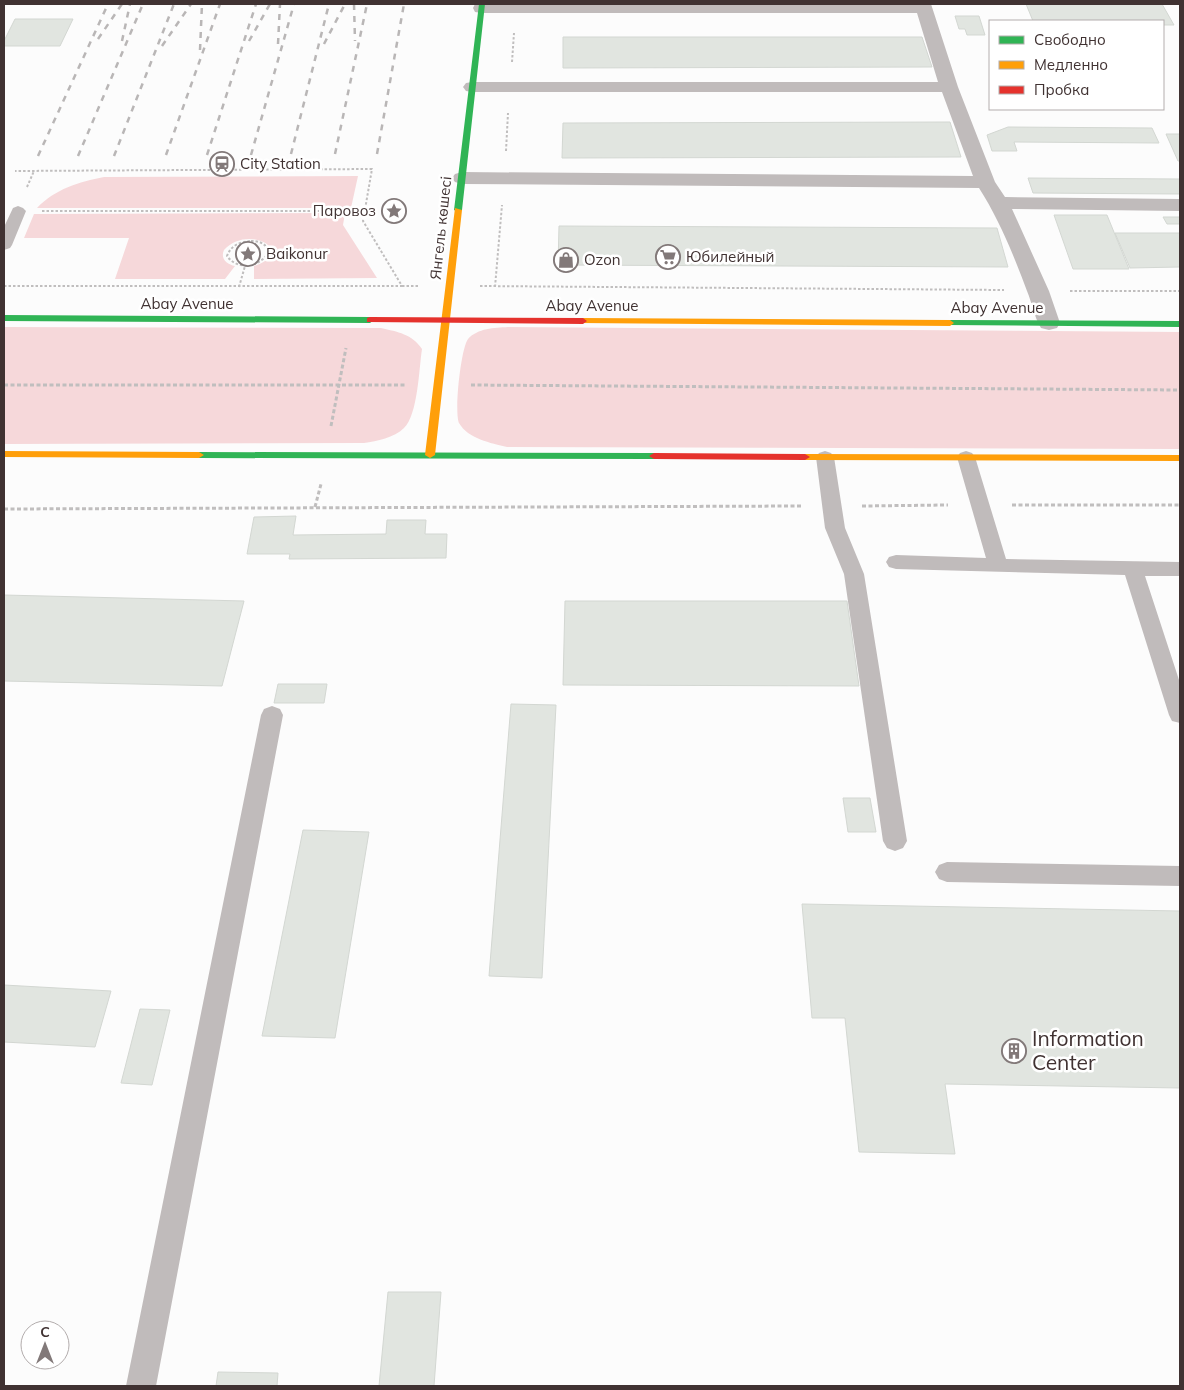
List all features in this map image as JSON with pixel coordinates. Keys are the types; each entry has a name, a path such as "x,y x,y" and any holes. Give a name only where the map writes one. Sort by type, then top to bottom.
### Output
{"main road":[{"name":"Янгель көшесі","path":"430,455 481,6"},
{"name":"Abay Avenue","path":"4,318 1180,324"},
{"path":"4,454 1180,458"}],"street":[{"path":"481,6 516,8 924,6 949,87 985,182 1000,203 1038,290 1049,323"},
{"path":"472,87 949,87"},
{"path":"462,178 985,182"},
{"path":"1000,203 1180,205"}],"lane":[{"path":"4,245 18,211"},
{"path":"824,456 835,528 854,574 895,841"},
{"path":"966,457 998,566"},
{"path":"896,562 1180,569"},
{"path":"1133,569 1180,715"},
{"path":"141,1386 272,715"},
{"path":"947,872 1180,876"}],"path":[{"path":"495,287 516,8"},
{"path":"15,171 372,169 362,221 402,286"},
{"path":"18,211 364,211"},
{"path":"251,241 267,246 269,251 266,258 257,264 245,266 234,264 227,258 227,253 233,246 251,241"},
{"path":"239,287 245,266"},
{"path":"4,286 450,286 1180,291"},
{"path":"316,507 337,385 360,286"},
{"path":"4,385 438,385 1180,390"},
{"path":"4,509 1180,505"}],"shaded area":[{"path":"358,176 351,208 37,208 44,201 68,187 104,177"},
{"path":"345,213 343,225 377,278 254,279 254,266 266,260 271,254 270,248 256,240 245,239 234,242 224,250 223,256 225,261 235,266 225,279 115,279 129,238 24,238 34,214"},
{"path":"4,327 381,328 399,332 409,337 422,349 415,402 409,422 400,431 380,440 364,443 4,444"},
{"path":"508,327 1180,332 1180,449 507,447 474,437 468,433 459,423 457,406 463,354 468,339 481,331"}],"building":[{"path":"1026,4 1162,4 1174,25 1164,25 1164,20 1033,20"},
{"path":"955,16 979,16 985,35 967,35 965,29 959,29"},
{"path":"15,19 73,19 60,46 4,46 4,41"},
{"path":"563,37 922,37 932,67 563,68"},
{"path":"950,122 961,157 562,158 563,123"},
{"path":"1008,127 1152,128 1159,143 1014,142 1017,151 992,151 987,135"},
{"path":"1166,134 1180,134 1180,161 1178,161"},
{"path":"1028,178 1180,179 1180,194 1033,193"},
{"path":"1054,215 1107,215 1129,269 1073,269"},
{"path":"1163,217 1180,217 1180,224 1167,224"},
{"path":"559,226 997,228 1008,267 558,265"},
{"path":"1115,233 1180,233 1180,267 1130,268"},
{"path":"296,516 293,535 386,534 387,520 426,520 425,534 447,534 446,558 289,559 290,554 247,554 254,517"},
{"path":"4,595 244,601 222,686 4,681"},
{"path":"565,601 847,601 859,686 563,685"},
{"path":"278,684 327,684 324,703 274,703"},
{"path":"511,704 556,705 542,978 489,976"},
{"path":"843,798 870,798 876,832 848,832"},
{"path":"303,830 369,832 335,1038 262,1036"},
{"name":"Information Center","path":"802,904 1180,911 1180,1088 945,1084 955,1154 859,1152 845,1018 812,1018"},
{"path":"4,985 111,991 95,1047 4,1042"},
{"path":"140,1009 170,1010 152,1085 121,1083"},
{"path":"388,1292 441,1292 434,1386 379,1386"},
{"path":"218,1372 278,1373 277,1386 216,1386"}],"railway":[{"path":"38,156 108,4"},
{"path":"98,39 122,4"},
{"path":"122,41 130,4"},
{"path":"78,156 143,4"},
{"path":"114,156 174,4"},
{"path":"162,46 191,4"},
{"path":"200,50 202,4"},
{"path":"166,155 220,4"},
{"path":"207,155 256,4"},
{"path":"249,41 270,4"},
{"path":"278,44 280,4"},
{"path":"251,155 294,4"},
{"path":"291,154 329,4"},
{"path":"324,44 345,4"},
{"path":"354,4 355,41"},
{"path":"335,154 367,4"},
{"path":"377,154 404,4"}],"traffic: fast":[{"path":"458,210 482,4"},
{"path":"4,318 370,320"},
{"path":"950,323 1180,324"},
{"path":"199,455 654,456"}],"traffic: slow":[{"path":"430,455 458,210"},
{"path":"583,321 950,323"},
{"path":"4,454 199,455"},
{"path":"805,457 1180,458"}],"traffic: jam":[{"path":"370,320 583,321"},
{"path":"654,456 805,457"}],"place":[{"name":"City Station","path":"222,164"},
{"name":"Паровоз","path":"394,211"},
{"name":"Baikonur","path":"248,254"},
{"name":"Юбилейный","path":"668,257"},
{"name":"Ozon","path":"566,260"},
{"name":"Information Center","path":"1014,1051"}]}
